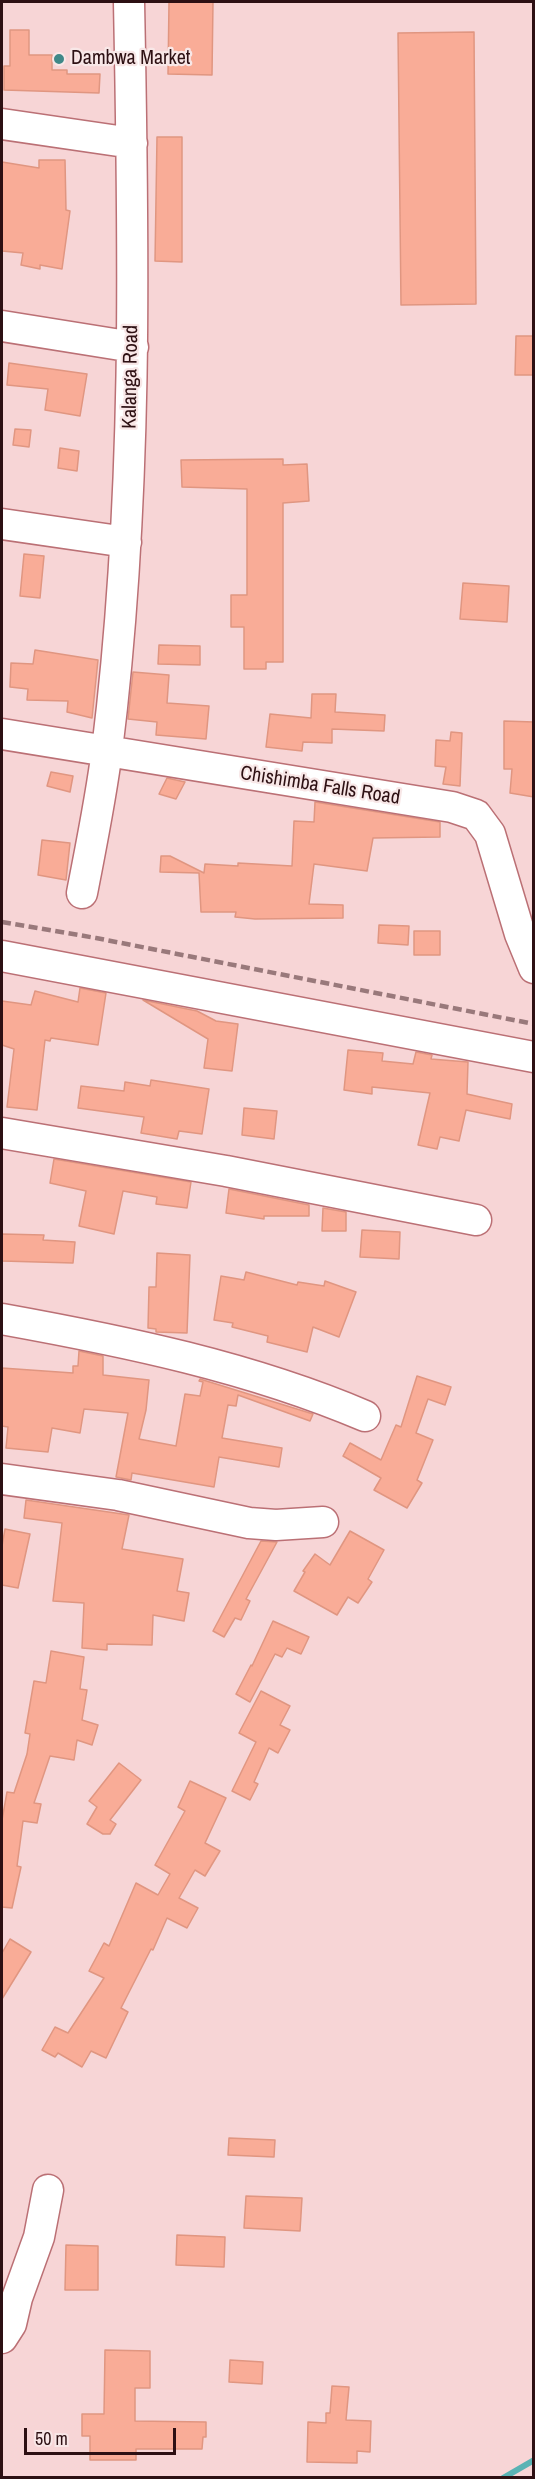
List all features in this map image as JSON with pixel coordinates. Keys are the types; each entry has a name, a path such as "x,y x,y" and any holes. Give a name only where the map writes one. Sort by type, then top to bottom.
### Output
{"street":[{"name":"Kalanga Road","path":"82,893 107,751 126,542 132,347 129,2"},
{"path":"2,124 132,144"},
{"path":"2,326 132,347"},
{"path":"2,524 126,542"},
{"name":"Chishimba Falls Road","path":"2,734 452,807 476,814 490,834 520,934 534,968"},
{"path":"2,956 534,1057"},
{"path":"2,1133 226,1171 476,1220"},
{"path":"2,1319 94,1335 227,1369 334,1403 365,1416"},
{"path":"2,1479 118,1495 249,1523 276,1525 323,1522"},
{"path":"2,2338 11,2324 17,2298 39,2236 48,2190"}],"building":[{"path":"169,2 213,2 212,75 168,74"},
{"path":"10,30 29,30 29,55 52,55 52,70 67,70 67,74 100,74 99,93 4,90 4,66 10,66"},
{"path":"474,32 476,304 401,305 398,33"},
{"path":"157,137 182,137 182,262 155,261"},
{"path":"39,160 65,160 66,210 70,211 62,269 40,265 40,269 21,265 23,253 2,251 2,162 39,168"},
{"path":"516,336 534,336 534,375 515,375"},
{"path":"9,363 87,374 80,416 45,410 48,389 7,385"},
{"path":"15,429 31,430 29,447 13,445"},
{"path":"60,448 79,451 77,471 58,468"},
{"path":"283,459 283,465 307,464 309,501 283,503 283,662 266,662 266,669 244,669 244,627 231,627 231,595 247,595 247,489 182,487 181,460"},
{"path":"24,554 44,556 40,598 20,596"},
{"path":"463,583 509,586 507,622 460,619"},
{"path":"159,645 200,646 200,665 158,664"},
{"path":"35,650 98,660 92,718 67,712 68,701 27,700 28,689 10,687 11,663 33,664"},
{"path":"133,672 169,675 167,703 209,706 206,739 156,735 157,722 128,719"},
{"path":"312,694 336,694 335,712 385,715 384,731 332,729 332,743 303,742 302,751 266,747 270,714 311,718"},
{"path":"504,721 534,722 534,797 510,793 512,769 504,769"},
{"path":"451,732 462,733 460,786 443,784 446,767 435,766 436,740 450,741"},
{"path":"51,772 73,776 70,792 47,786"},
{"path":"167,778 185,782 176,799 159,794"},
{"path":"315,802 440,822 440,837 373,838 367,871 314,864 309,904 343,905 343,918 255,919 235,917 236,912 201,912 199,873 160,872 161,856 170,856 204,873 205,864 292,866 294,821 314,822"},
{"path":"42,840 70,843 66,880 38,875"},
{"path":"379,925 409,926 408,945 378,943"},
{"path":"414,931 440,931 440,955 414,955"},
{"path":"80,988 106,993 98,1045 51,1038 50,1041 45,1040 37,1110 7,1107 14,1049 2,1045 2,1001 31,1005 35,991 78,1002"},
{"path":"143,1000 197,1011 216,1021 238,1024 232,1071 204,1068 208,1039"},
{"path":"348,1050 383,1053 382,1061 413,1064 416,1052 432,1055 431,1059 468,1062 467,1094 512,1104 510,1119 466,1110 459,1141 440,1137 437,1149 418,1145 430,1093 372,1087 372,1094 344,1090"},
{"path":"151,1080 209,1089 202,1134 179,1131 177,1139 141,1133 144,1117 78,1108 81,1086 124,1091 125,1082 150,1086"},
{"path":"244,1108 277,1111 274,1139 242,1135"},
{"path":"54,1159 191,1182 187,1208 156,1204 157,1197 123,1191 114,1234 79,1226 86,1191 50,1183"},
{"path":"229,1189 309,1205 309,1216 264,1216 264,1219 226,1213"},
{"path":"323,1208 346,1212 346,1231 322,1231"},
{"path":"362,1230 400,1232 399,1259 360,1257"},
{"path":"2,1234 44,1235 43,1240 75,1242 73,1263 2,1261"},
{"path":"157,1253 190,1255 187,1333 156,1332 156,1329 148,1328 149,1287 156,1287"},
{"path":"246,1272 297,1285 298,1282 324,1286 325,1281 356,1292 339,1337 313,1327 307,1352 267,1342 268,1336 232,1327 233,1323 214,1320 221,1276 244,1280"},
{"path":"79,1351 103,1356 103,1375 149,1380 146,1410 139,1439 176,1446 185,1394 200,1396 203,1382 199,1381 200,1379 313,1414 310,1421 238,1395 236,1406 228,1405 222,1438 282,1448 279,1467 219,1457 214,1487 132,1473 131,1480 116,1477 128,1413 84,1409 80,1433 52,1428 48,1452 6,1448 8,1427 2,1426 2,1368 73,1373 73,1366 78,1366"},
{"path":"417,1376 451,1387 445,1405 428,1399 416,1433 433,1440 417,1480 422,1483 407,1508 374,1490 381,1478 343,1456 350,1443 381,1460 396,1425 401,1427"},
{"path":"26,1500 129,1515 122,1549 183,1559 177,1591 189,1593 184,1621 153,1615 152,1645 107,1644 107,1650 82,1648 84,1603 53,1601 62,1523 24,1518"},
{"path":"5,1529 30,1534 18,1588 2,1585 2,1546"},
{"path":"350,1531 384,1550 368,1579 372,1582 358,1603 348,1597 337,1615 294,1591 305,1572 303,1571 315,1554 330,1565"},
{"path":"261,1541 277,1542 246,1599 250,1601 241,1620 235,1618 224,1637 213,1631"},
{"path":"273,1621 309,1637 301,1654 287,1648 282,1657 275,1654 250,1702 236,1694"},
{"path":"51,1651 84,1657 80,1689 87,1690 82,1720 98,1725 92,1745 77,1740 74,1760 50,1756 34,1803 41,1804 37,1823 23,1821 17,1866 21,1867 12,1908 2,1907 2,1820 7,1792 14,1793 27,1754 30,1734 25,1733 34,1681 46,1683"},
{"path":"261,1691 290,1706 280,1725 290,1730 278,1753 269,1748 254,1782 258,1784 250,1800 232,1791 256,1742 239,1733"},
{"path":"119,1763 141,1780 110,1820 116,1824 110,1834 103,1834 87,1824 97,1807 89,1801"},
{"path":"190,1781 226,1798 205,1843 220,1851 205,1876 195,1870 179,1898 198,1908 187,1928 167,1918 153,1950 151,1949 121,2008 128,2012 106,2058 91,2051 82,2067 58,2053 55,2057 42,2050 55,2027 68,2033 104,1978 89,1971 104,1943 109,1946 136,1883 158,1895 170,1874 155,1865 185,1811 178,1807"},
{"path":"10,1939 31,1952 2,1999 2,1953"},
{"path":"229,2138 275,2140 274,2157 228,2155"},
{"path":"246,2196 302,2198 300,2231 244,2228"},
{"path":"177,2235 225,2237 224,2267 176,2265"},
{"path":"66,2245 98,2246 98,2290 65,2290"},
{"path":"105,2350 150,2351 150,2388 135,2388 135,2421 206,2422 206,2437 203,2437 202,2449 136,2449 136,2460 90,2460 90,2436 82,2436 82,2414 104,2414"},
{"path":"230,2360 263,2362 262,2384 229,2382"},
{"path":"332,2386 349,2387 346,2420 371,2421 370,2452 357,2451 357,2463 307,2462 308,2422 326,2423 326,2413 330,2413"}],"waterway":[{"path":"503,2478 534,2460"}],"railway":[{"path":"2,922 96,938 534,1024"}],"place":[{"name":"Dambwa Market","path":"59,59"}]}
